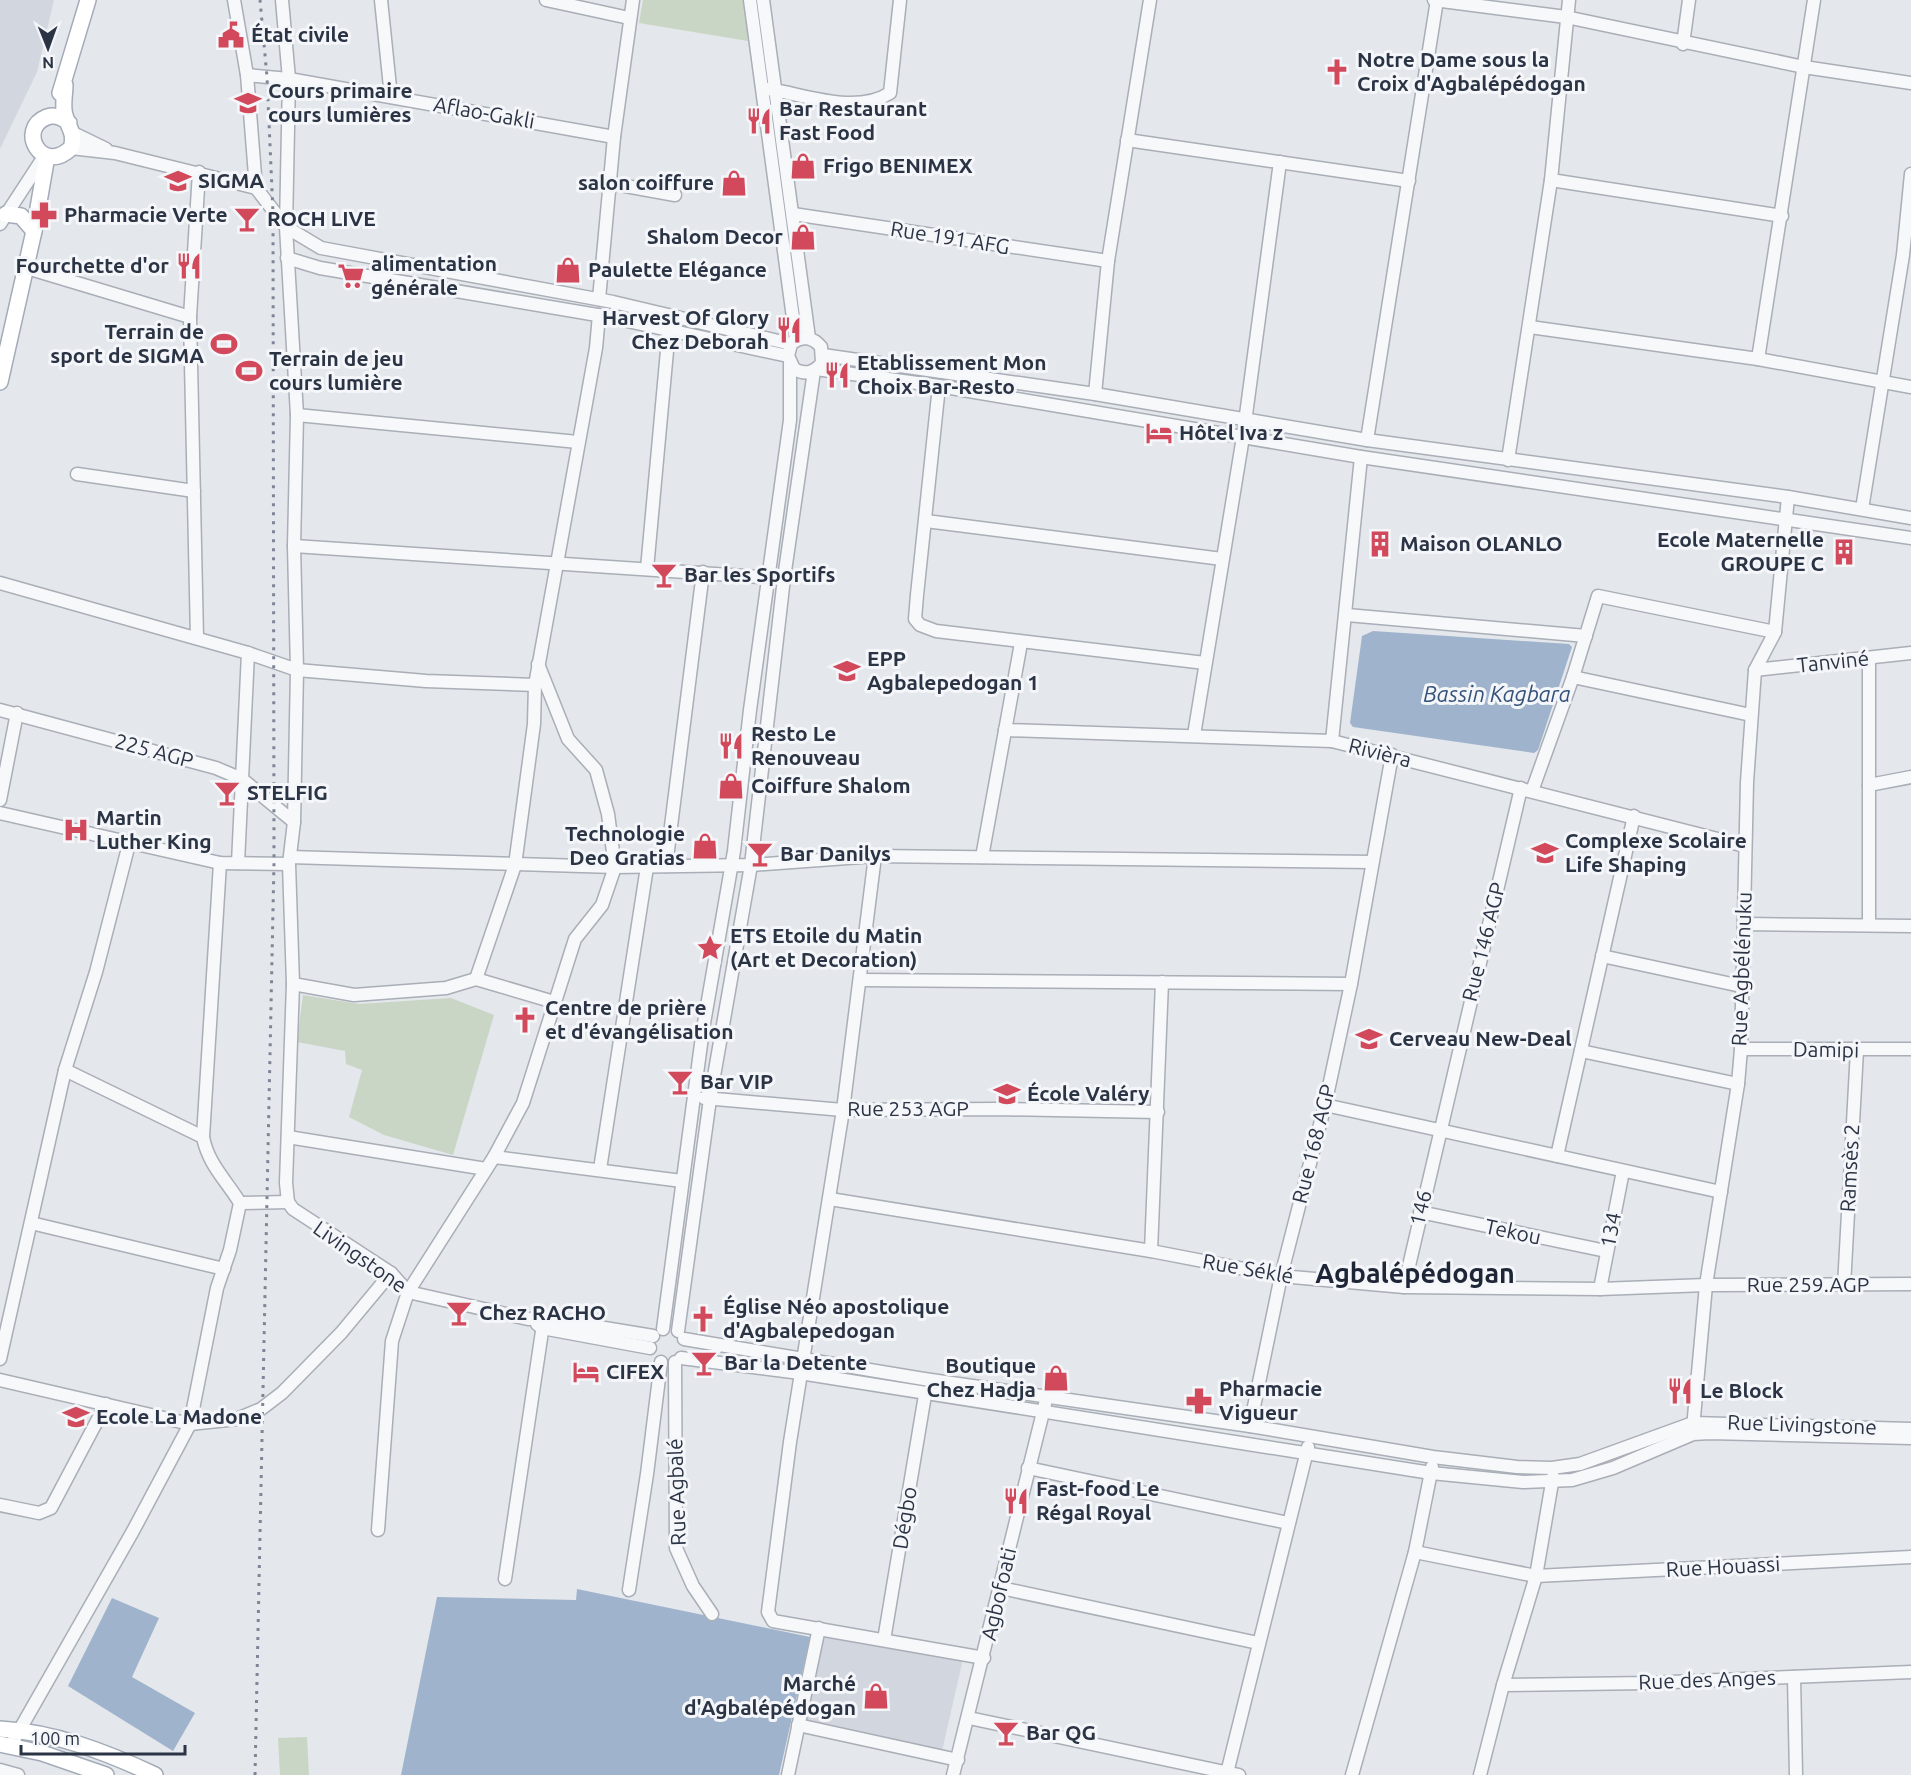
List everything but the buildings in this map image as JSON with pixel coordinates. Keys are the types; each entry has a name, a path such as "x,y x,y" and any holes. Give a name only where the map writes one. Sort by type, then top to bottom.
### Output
{"main road":[{"path":"57,146 33,139 34,130 39,122 47,117 64,85 88,0"},
{"path":"0,382 36,224 65,115 64,85"},
{"path":"47,117 62,118 57,146"},
{"path":"3,219 21,216 36,224"},
{"path":"0,1729 19,1730 77,1743 128,1769 155,1775"},
{"path":"5,1744 106,1775"}],"street":[{"path":"234,0 247,75 256,188 286,227 321,248 676,315 791,351 800,372 815,370 939,386 1361,457 1911,538"},
{"path":"240,1203 288,1202 286,1183 293,984 290,861 294,822 297,670 294,546 297,415 287,258 289,79 282,0"},
{"path":"381,0 391,96"},
{"path":"546,0 629,18"},
{"path":"599,299 614,137 633,0"},
{"path":"750,0 791,351 790,420 732,864 652,1354 661,1362 678,1360 800,1373 925,1395 1431,1473 1503,1481 1553,1482 1593,1474 1693,1429"},
{"path":"678,1360 686,1345 681,1335 710,1099 751,865 784,578 815,370 823,355 821,347 809,338 763,0"},
{"path":"761,88 861,104 877,101 890,93 900,0"},
{"path":"1095,394 1108,261 1150,0"},
{"path":"1367,440 1409,181 1435,0 1566,17 1683,44 1804,67 1911,82"},
{"path":"1508,460 1551,180 1569,0"},
{"path":"1683,44 1689,0"},
{"path":"1758,359 1814,0"},
{"name":"Aflao-Gakli","path":"247,75 289,79 391,96 614,137"},
{"path":"1127,140 1409,181"},
{"path":"3,219 18,194 57,146 116,153 256,188"},
{"path":"1194,735 1245,419 1280,162"},
{"path":"197,638 190,317 199,172"},
{"path":"1862,509 1907,256 1911,174"},
{"path":"1551,180 1782,216"},
{"path":"609,183 675,195"},
{"name":"Rue 191 AFG","path":"793,214 1108,261"},
{"path":"287,258 321,268 599,315 791,351 809,338"},
{"path":"27,268 190,317"},
{"path":"476,979 515,865 534,724 538,664 596,348 599,315"},
{"path":"1530,327 1758,359 1911,387"},
{"path":"647,569 669,329"},
{"path":"823,355 1095,394 1367,440 1788,497 1911,518"},
{"path":"939,386 915,619 928,629 1021,643 1205,663"},
{"path":"297,415 578,442"},
{"path":"1332,741 1347,615 1361,457"},
{"path":"77,474 194,491"},
{"name":"Rue Agbélénuku","path":"1693,1429 1706,1285 1738,1084 1741,1049 1745,846 1755,670 1775,632 1788,497"},
{"path":"926,521 1222,559"},
{"path":"294,546 556,561 784,578"},
{"path":"666,866 703,572"},
{"path":"0,583 197,638 297,670 426,681 535,685"},
{"name":"Rue 146 AGP","path":"1438,1130 1527,789 1574,677 1598,596 1775,632"},
{"path":"1347,615 1586,636"},
{"path":"982,857 1021,643"},
{"path":"238,863 248,653"},
{"name":"Tanviné","path":"1755,670 1911,653"},
{"path":"1869,658 1869,926"},
{"path":"378,1530 392,1341 408,1292 494,1157 523,1103 575,939 602,905 615,867 608,814 596,770 568,739 538,664"},
{"path":"1574,677 1751,715"},
{"name":"225 AGP","path":"0,710 216,768 242,779 294,822"},
{"path":"0,800 17,713"},
{"name":"Rivièra","path":"1005,730 1332,741 1745,846"},
{"name":"Rue 168 AGP","path":"1250,1426 1281,1276 1324,1105 1351,984 1392,755"},
{"path":"1869,785 1911,777"},
{"path":"0,813 220,863 290,861 647,867 751,865 875,856 1372,862"},
{"path":"1557,1156 1634,816"},
{"path":"0,1359 65,1070 96,972 129,844"},
{"path":"875,856 843,1110 800,1373 768,1612 773,1621 984,1658"},
{"path":"5,1744 19,1730 133,1531 190,1424 217,1288 240,1203 209,1158 203,1137 220,863"},
{"path":"600,1169 647,867"},
{"path":"1745,924 1911,926"},
{"path":"1602,956 1741,986"},
{"path":"293,984 354,995 446,988 476,979 554,1002"},
{"path":"861,980 1351,984"},
{"path":"1151,1251 1162,982"},
{"name":"Damipi","path":"1741,1049 1911,1049"},
{"name":"Ramsès 2","path":"1844,1286 1857,1050"},
{"path":"1581,1051 1738,1084"},
{"path":"65,1070 203,1137"},
{"name":"Rue 253 AGP","path":"694,1098 843,1110 998,1109 1158,1112"},
{"path":"1324,1105 1721,1192"},
{"name":"146","path":"1404,1287 1438,1130"},
{"path":"288,1137 486,1169"},
{"path":"494,1157 682,1181"},
{"name":"134","path":"1600,1289 1623,1171"},
{"name":"Rue Séklé","path":"830,1199 1151,1251 1281,1276 1404,1287 1600,1289 1706,1285"},
{"name":"Livingstone","path":"288,1202 303,1217 391,1273 408,1292 543,1323 655,1338"},
{"name":"Tekou","path":"1420,1212 1606,1251"},
{"path":"31,1223 224,1269"},
{"path":"0,1380 190,1424 237,1419 261,1409 282,1393 341,1333 391,1273"},
{"name":"Rue 259.AGP","path":"1706,1285 1911,1284"},
{"path":"505,1579 543,1323"},
{"path":"655,1338 681,1335 802,1360 1250,1426 1498,1466 1552,1467 1580,1464 1693,1429"},
{"name":"Rue Agbalé","path":"678,1360 676,1548 693,1586 711,1614"},
{"name":"Rue Agbalé","path":"629,1590 661,1362"},
{"name":"Dégbo","path":"884,1640 925,1395"},
{"name":"Agbofoati","path":"953,1775 984,1658 1047,1396"},
{"path":"0,1505 39,1513 51,1508 106,1404"},
{"name":"Rue Livingstone","path":"1693,1429 1911,1429"},
{"name":"Rue Livingstone","path":"1693,1429 1911,1438"},
{"path":"969,1718 1233,1774 1258,1643 1310,1437"},
{"path":"1352,1775 1415,1552 1433,1457"},
{"path":"1480,1775 1503,1685 1536,1576 1553,1482 1552,1467"},
{"path":"1028,1468 1288,1523"},
{"name":"Rue Houassi","path":"1415,1552 1536,1576 1911,1557"},
{"path":"1001,1588 1258,1643"},
{"path":"788,1775 819,1628"},
{"name":"Rue des Anges","path":"1503,1685 1647,1683 1911,1672"},
{"path":"1794,1677 1796,1775"},
{"path":"798,1725 958,1760"},
{"path":"0,1770 18,1775"}],"shaded area":[{"path":"0,0 54,0 37,72 0,149"},
{"path":"823,1632 963,1659 942,1751 802,1721"}],"green space":[{"path":"643,0 745,0 748,41 639,23"},
{"path":"303,995 359,1004 451,998 494,1015 453,1155 384,1135 349,1117 362,1070 346,1064 345,1051 297,1042"},
{"path":"307,1737 309,1775 280,1775 278,1738"}],"water":[{"name":"Bassin Kagbara","path":"1373,631 1569,644 1572,647 1538,750 1534,753 1353,727 1350,723 1362,636"},
{"path":"577,1589 810,1637 779,1775 401,1775 437,1597 576,1600"},
{"path":"112,1598 159,1618 132,1677 195,1713 173,1751 68,1686"}],"railway":[{"path":"255,1775 274,862 273,213 267,77 260,0"}],"place":[{"name":"État civile","path":"231,35"},
{"name":"Notre Dame sous la Croix d'Agbalépédogan","path":"1337,72"},
{"name":"Cours primaire cours lumières","path":"248,103"},
{"name":"Bar Restaurant Fast Food","path":"759,121"},
{"name":"Frigo BENIMEX","path":"803,166"},
{"name":"SIGMA","path":"178,181"},
{"name":"salon coiffure","path":"734,183"},
{"name":"Pharmacie Verte","path":"44,215"},
{"name":"ROCH LIVE","path":"247,219"},
{"name":"Shalom Decor","path":"803,237"},
{"name":"Fourchette d'or","path":"189,266"},
{"name":"Paulette Elégance","path":"568,270"},
{"name":"alimentation générale","path":"351,276"},
{"name":"Harvest Of Glory Chez Deborah","path":"789,330"},
{"name":"Terrain de sport de SIGMA","path":"224,344"},
{"name":"Terrain de jeu cours lumière","path":"249,371"},
{"name":"Etablissement Mon Choix Bar-Resto","path":"837,375"},
{"name":"Hôtel Iva z","path":"1159,433"},
{"name":"Maison OLANLO","path":"1380,544"},
{"name":"Ecole Maternelle GROUPE C","path":"1844,552"},
{"name":"Bar les Sportifs","path":"664,575"},
{"name":"EPP Agbalepedogan 1","path":"847,671"},
{"name":"Resto Le Renouveau","path":"731,746"},
{"name":"Coiffure Shalom","path":"731,786"},
{"name":"STELFIG","path":"227,793"},
{"name":"Martin Luther King","path":"76,830"},
{"name":"Technologie Deo Gratias","path":"705,846"},
{"name":"Complexe Scolaire Life Shaping","path":"1545,853"},
{"name":"Bar Danilys","path":"760,854"},
{"name":"ETS Etoile du Matin (Art et Decoration)","path":"710,948"},
{"name":"Centre de prière et d'évangélisation","path":"525,1020"},
{"name":"Cerveau New-Deal","path":"1369,1039"},
{"name":"Bar VIP","path":"680,1082"},
{"name":"École Valéry","path":"1007,1094"},
{"name":"Chez RACHO","path":"459,1313"},
{"name":"Église Néo apostolique d'Agbalepedogan","path":"703,1319"},
{"name":"Bar la Detente","path":"704,1363"},
{"name":"CIFEX","path":"586,1372"},
{"name":"Boutique Chez Hadja","path":"1056,1378"},
{"name":"Le Block","path":"1680,1391"},
{"name":"Pharmacie Vigueur","path":"1199,1401"},
{"name":"Ecole La Madone","path":"76,1417"},
{"name":"Fast-food Le Régal Royal","path":"1016,1501"},
{"name":"Marché d'Agbalépédogan","path":"876,1696"},
{"name":"Bar QG","path":"1006,1733"}],"district":[{"name":"Agbalépédogan","path":"1415,1274"}]}
